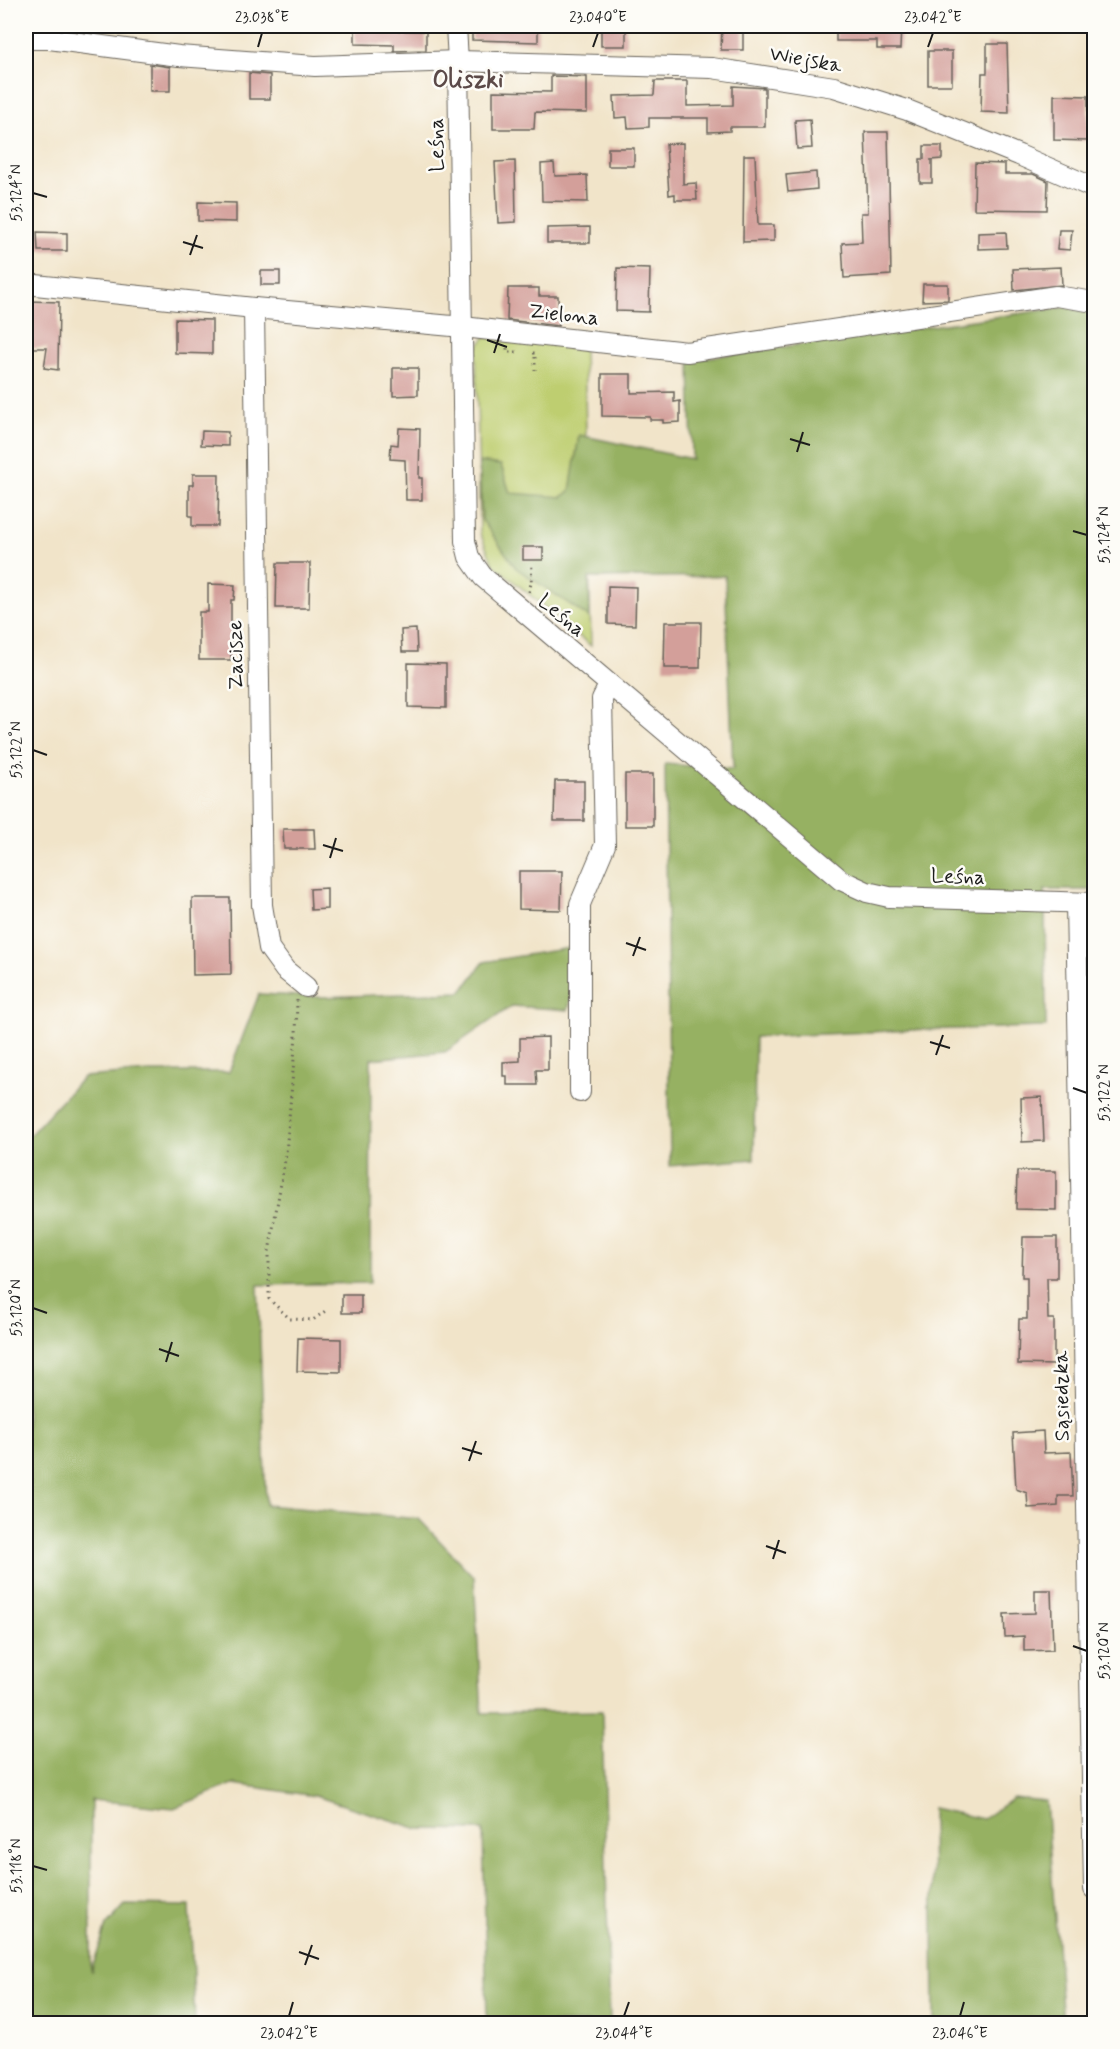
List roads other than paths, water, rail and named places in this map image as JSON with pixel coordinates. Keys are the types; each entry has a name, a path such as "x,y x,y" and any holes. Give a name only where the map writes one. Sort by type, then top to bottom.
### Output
{"street":[{"name":"Leśna","path":"456,26 465,541 469,557 483,577 516,607 593,660 609,685 841,880 867,892 889,897 1085,903"},
{"name":"Wiejska","path":"26,39 49,39 179,56 315,66 458,61 712,68 834,87 907,110 1095,188"},
{"name":"Zielona","path":"26,284 463,327 687,352 1056,296 1095,302"},
{"name":"Zacisze","path":"254,308 262,905 269,948 285,970 302,983"},
{"path":"580,1092 580,904 605,845 602,699 609,685"},
{"name":"Sąsiedzka","path":"1085,903 1095,1889"}],"district":[{"name":"Oliszki","path":"468,79"}]}
